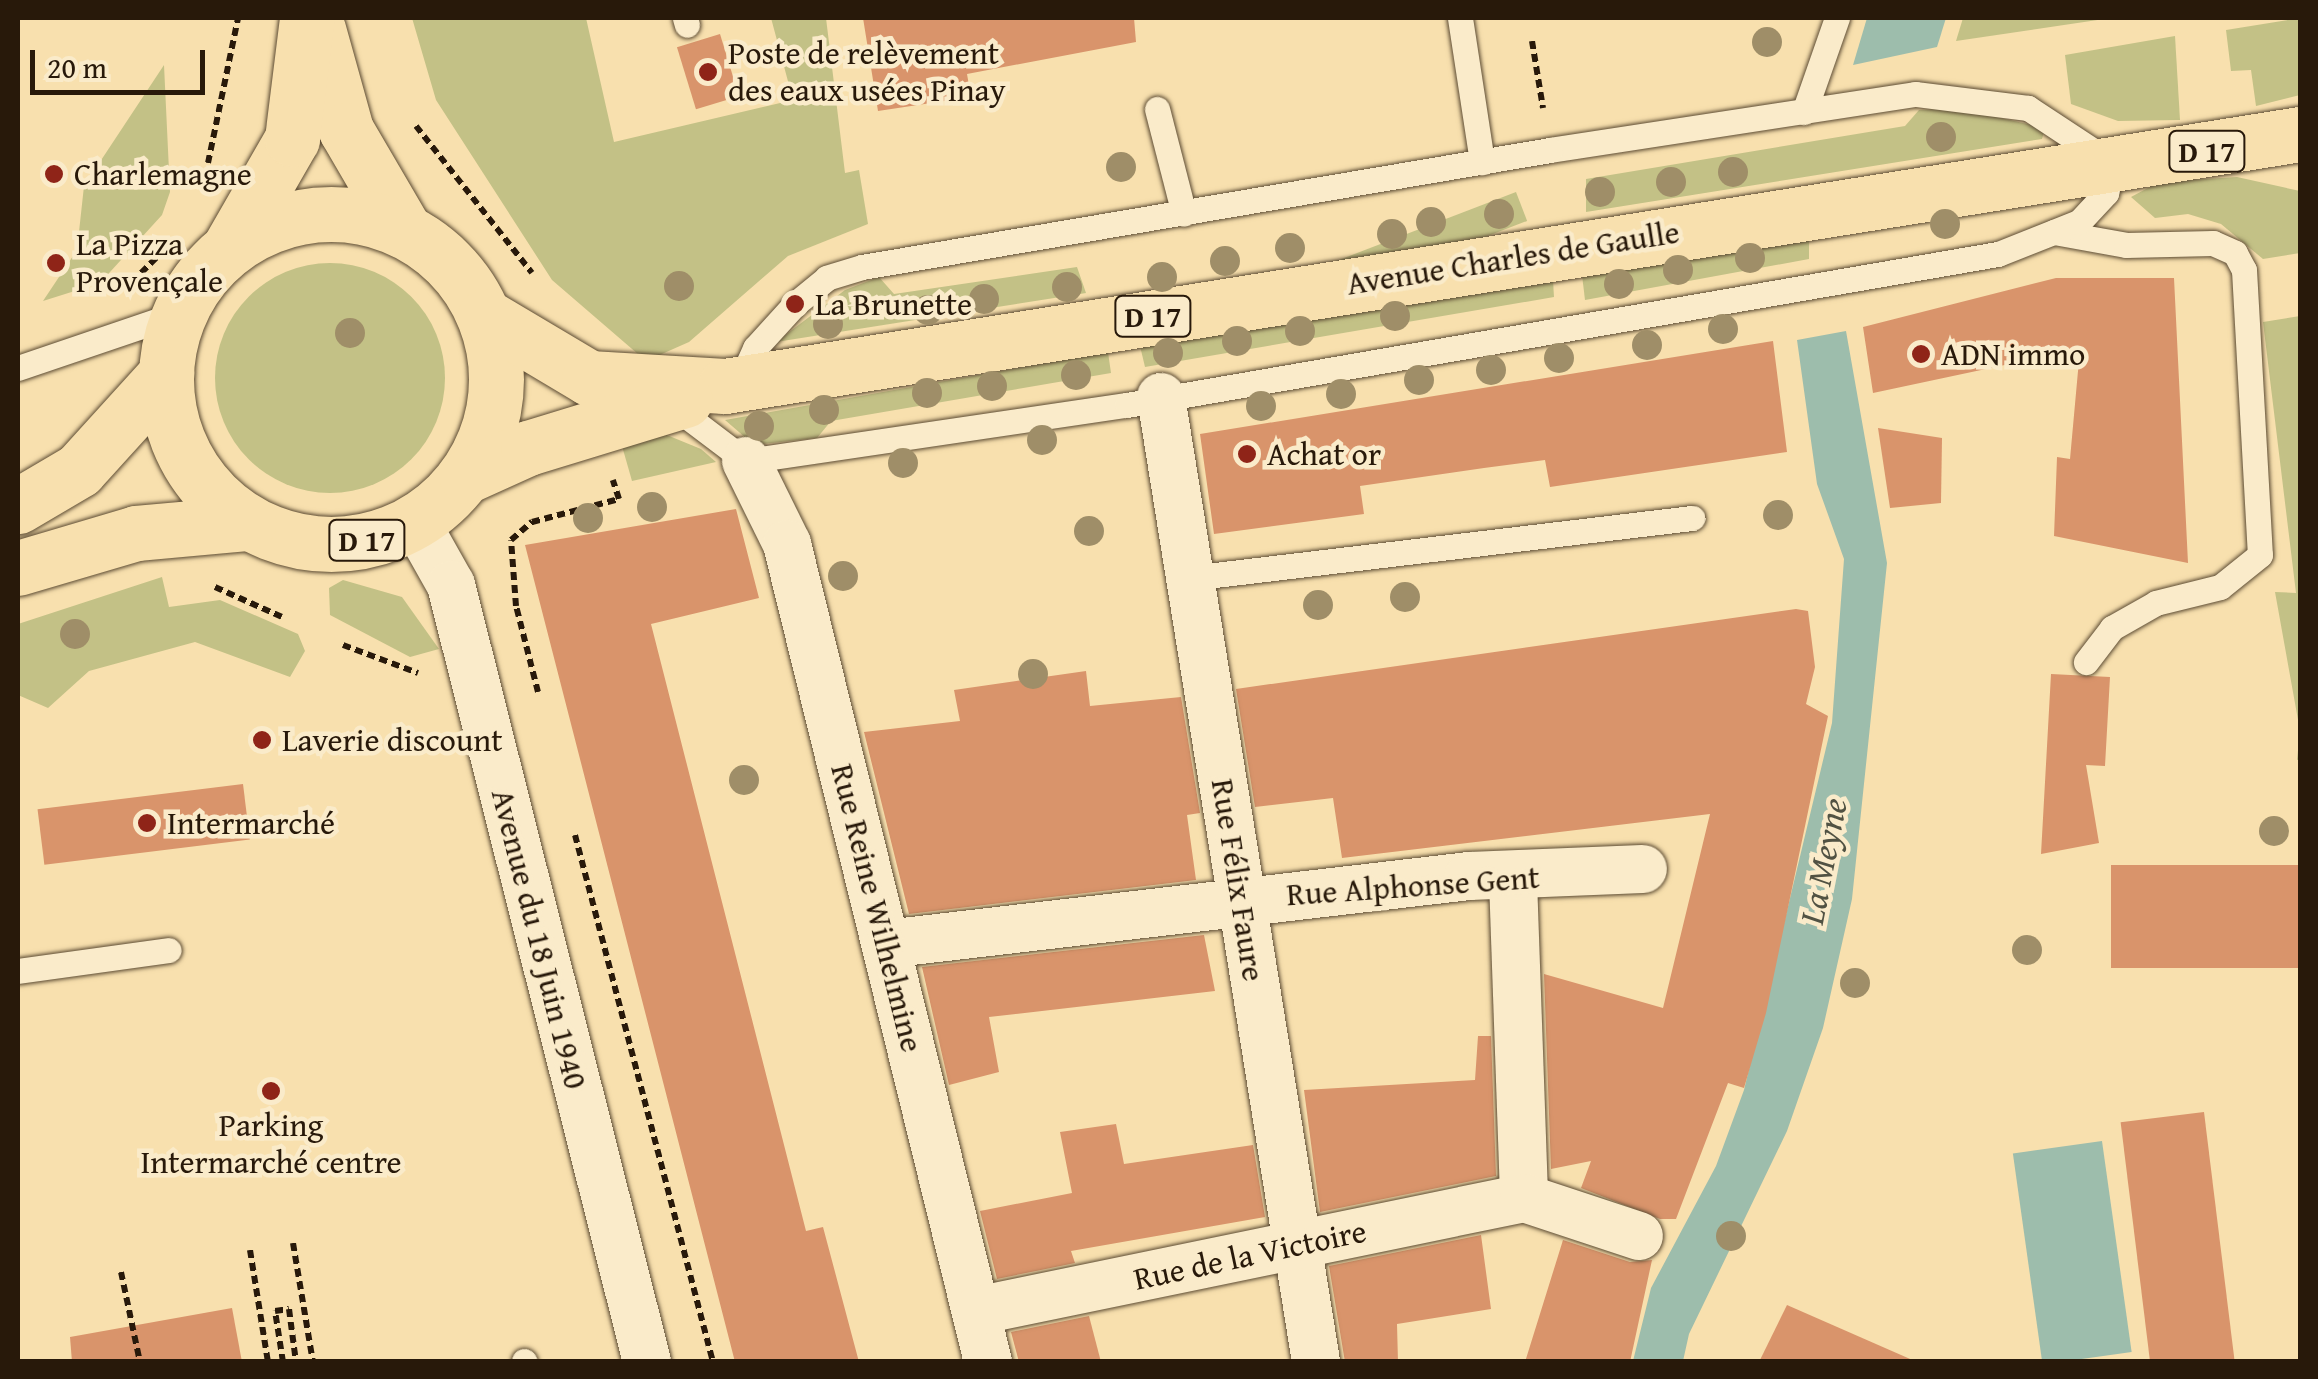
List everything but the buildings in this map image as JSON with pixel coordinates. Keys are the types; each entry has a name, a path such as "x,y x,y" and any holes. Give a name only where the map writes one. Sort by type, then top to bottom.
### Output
{"main road":[{"path":"174,315 207,238 292,139 307,18"},
{"path":"315,18 346,130 405,231"},
{"name":"Avenue Charles de Gaulle","path":"466,476 528,448 732,385 2113,164 2292,145"},
{"name":"D 17","path":"18,568 136,534 249,523 328,545 416,523 466,476 496,399 485,316 439,253 405,231 320,215 207,238"},
{"name":"D 17","path":"174,315 166,374 168,410 196,476 249,523"},
{"name":"Avenue Charles de Gaulle","path":"485,316 589,378 732,385"},
{"path":"18,506 79,470 166,374"}],"street":[{"name":"Rue Félix Faure","path":"1161,398 1294,1247 1316,1362"},
{"name":"Rue Reine Wilhelmine","path":"746,461 787,544 988,1362"},
{"name":"Avenue du 18 Juin 1940","path":"416,523 451,585 647,1362"},
{"name":"Rue Alphonse Gent","path":"886,944 1242,898 1470,876 1513,880 1643,869"},
{"path":"1513,880 1524,1198 1640,1236"},
{"name":"Rue de la Victoire","path":"976,1311 1524,1198"}],"lane":[{"path":"1460,18 1482,162"},
{"path":"1804,112 1837,18"},
{"path":"672,405 746,461 1161,398 1810,290 1998,254 2054,232 2078,222 2106,193 2113,164 2028,108 1915,94 1482,162 827,278 755,348 732,385"},
{"path":"1156,109 1184,214"},
{"path":"2054,232 2126,245 2213,244 2235,253 2244,270 2260,555 2220,587 2156,603 2112,628 2086,662"},
{"path":"18,368 174,315"},
{"path":"1190,578 1692,518"},
{"path":"18,971 170,950"}],"path":[{"path":"204,178 238,18"},
{"path":"1532,40 1545,124"},
{"path":"412,122 544,286"},
{"path":"118,295 207,238"},
{"path":"542,709 516,606 511,540 532,522 618,499"},
{"path":"196,578 282,617"},
{"path":"343,645 423,674"},
{"path":"572,824 712,1362"},
{"path":"293,1243 313,1362"},
{"path":"250,1250 268,1362"},
{"path":"121,1272 140,1362"},
{"path":"282,1362 274,1312 289,1309 296,1362"}],"shaded area":[{"path":"412,18 586,18 614,142 793,100 771,18 826,18 845,173 859,170 868,224 788,256 689,342 646,361 552,280 436,100"},
{"path":"1963,18 2111,18 1956,41"},
{"path":"2300,18 2300,95 2256,106 2251,70 2231,71 2226,30"},
{"path":"2175,36 2180,120 2118,121 2071,104 2065,55"},
{"path":"164,65 170,192 162,215 100,283 43,301 77,250 84,186"},
{"path":"1957,108 2045,128 2042,139 1586,212 1586,179 1905,126 1919,110"},
{"path":"2237,177 2300,191 2300,253 2263,259 2221,224 2188,214 2155,218 2131,197 2159,182"},
{"path":"1516,192 1527,221 1186,352 1175,323"},
{"path":"1809,238 1809,259 1585,300 1582,275"},
{"path":"330,263 374,272 411,297 436,334 445,378 436,422 411,459 374,484 330,493 286,484 249,459 224,422 215,378 224,334 249,297 286,272"},
{"path":"1077,267 1086,293 776,342 845,290 879,277 894,294"},
{"path":"1553,280 1554,297 1145,367 1140,346"},
{"path":"2300,316 2300,731 2275,592 2296,593 2263,322"},
{"path":"1108,352 1111,373 831,421 817,438 754,445 725,420"},
{"path":"657,431 701,449 716,462 632,481 618,432"},
{"path":"162,577 169,607 220,600 298,634 305,651 290,677 195,642 89,671 48,708 18,695 18,624"},
{"path":"343,580 402,597 439,649 410,657 330,615 329,588"}],"water":[{"path":"1867,18 1946,18 1937,47 1853,65"},
{"name":"La Meyne","path":"1846,331 1887,563 1852,899 1823,1028 1787,1131 1689,1334 1683,1361 1633,1361 1651,1288 1716,1166 1744,1090 1832,723 1844,559 1817,484 1797,340"},
{"path":"2102,1141 2132,1352 2042,1362 2013,1154"}],"place":[{"name":"Poste de relèvement des eaux usées Pinay","path":"708,72"},
{"name":"Charlemagne","path":"54,174"},
{"name":"La Pizza Provençale","path":"56,263"},
{"name":"La Brunette","path":"795,304"},
{"name":"ADN immo","path":"1921,354"},
{"name":"Achat or","path":"1247,454"},
{"name":"Laverie discount","path":"262,740"},
{"name":"Intermarché","path":"147,823"},
{"name":"Parking Intermarché centre","path":"271,1091"}]}
